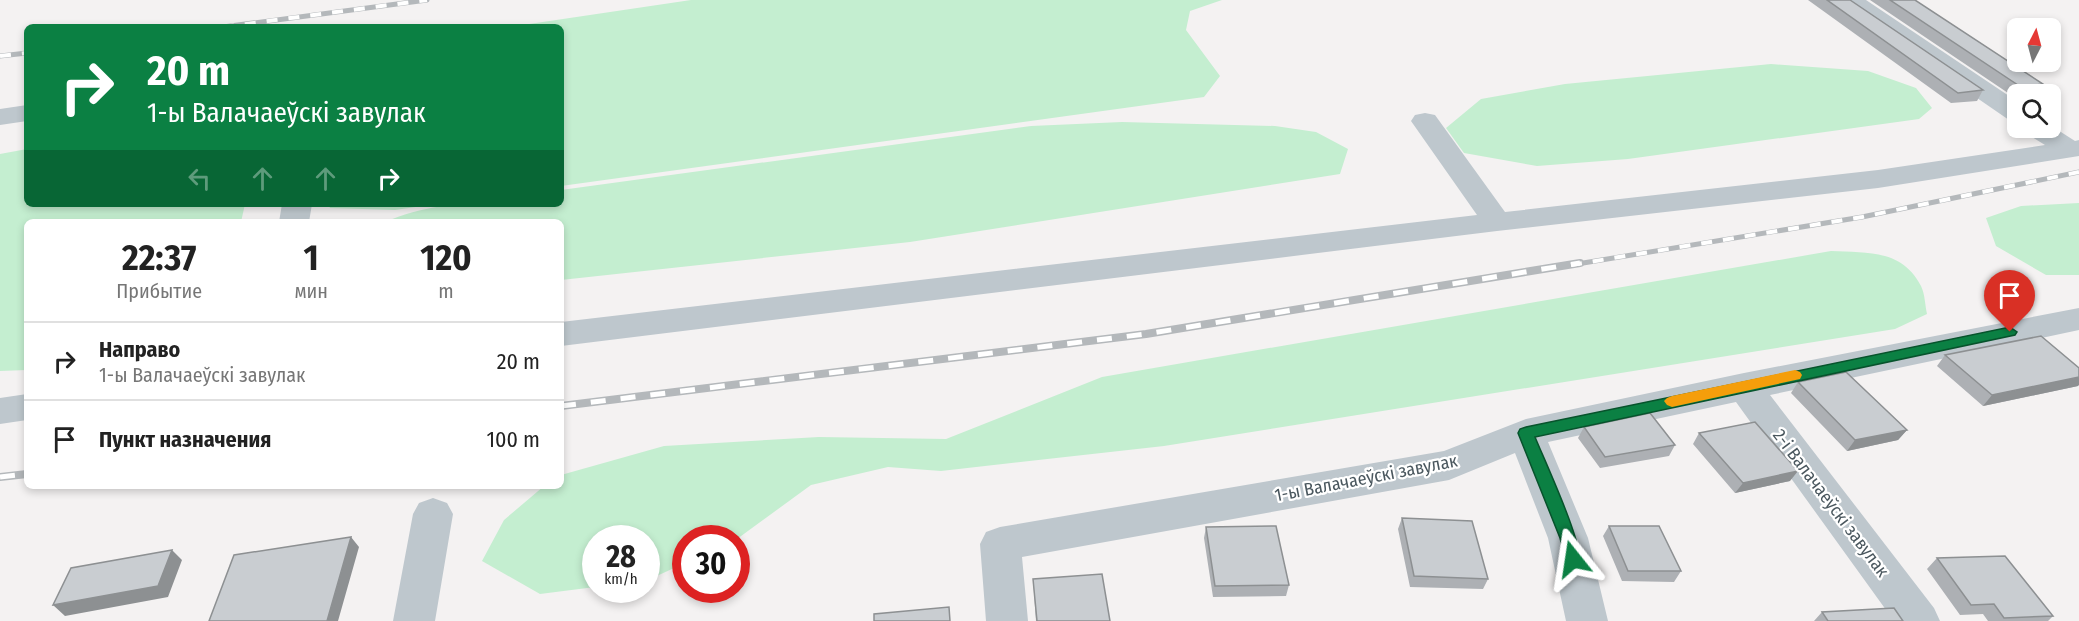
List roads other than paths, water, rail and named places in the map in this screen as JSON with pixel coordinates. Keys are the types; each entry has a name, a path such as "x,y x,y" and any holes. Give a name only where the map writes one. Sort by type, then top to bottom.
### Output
{"street":[{"path":"1850,0 2007,107"},
{"path":"0,117 24,113"},
{"path":"1425,121 1497,222"},
{"path":"2055,138 2075,149"},
{"path":"564,334 1497,222 1878,179 2075,149"},
{"name":"1-ы Валачаеўскі завулак","path":"1006,621 1000,543 1449,465 1526,433 2032,327 2079,320"},
{"name":"2-і Валачаеўскі завулак","path":"1744,386 1919,621"},
{"path":"0,411 24,407"},
{"path":"1526,433 1568,538 1587,621"},
{"path":"414,621 433,514"}],"railway":[{"path":"246,24 427,0"},
{"path":"0,56 24,53"},
{"path":"1571,265 1862,217 2079,172"},
{"path":"564,406 1146,334 1580,263"},
{"path":"0,477 24,474"}]}
